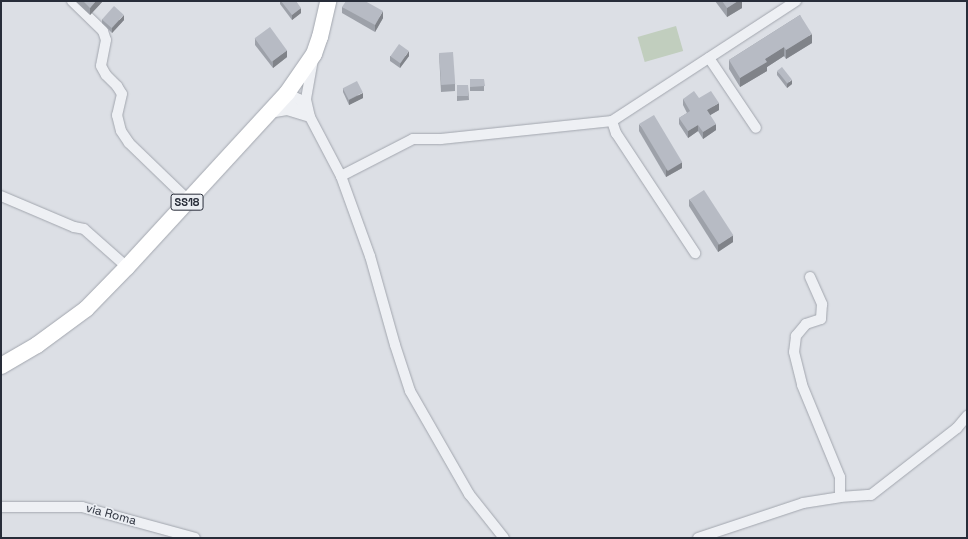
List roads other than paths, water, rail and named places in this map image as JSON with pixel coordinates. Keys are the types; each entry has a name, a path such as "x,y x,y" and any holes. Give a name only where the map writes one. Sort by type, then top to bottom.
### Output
{"main road":[{"name":"SS18","path":"1,366 37,345 86,309 128,267 286,93 314,54 320,37 328,1"}],"street":[{"path":"72,1 103,31 106,40 101,66 106,75 118,86 122,94 117,115 121,131 129,143 188,200"},
{"path":"341,176 413,139 441,140 612,121 796,1"},
{"path":"307,113 307,90 314,54"},
{"path":"709,58 756,128"},
{"path":"286,93 299,99 341,176 370,256 395,345 410,391 469,494 504,538"},
{"path":"267,114 287,110 307,113"},
{"path":"612,121 616,133 695,252"},
{"path":"1,196 74,227 84,229 128,267"},
{"path":"810,276 822,304 821,319 806,324 796,336 794,352 802,385 840,477 840,497"},
{"path":"698,538 803,503 840,497 871,495 962,428 967,416"},
{"name":"via Roma","path":"1,507 82,507 195,538"}]}
